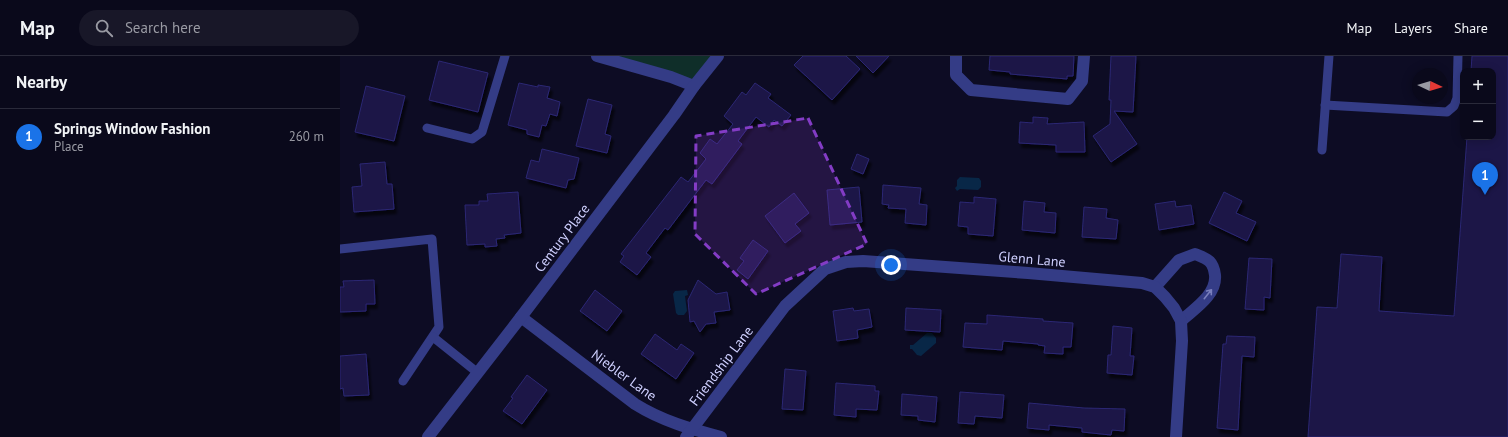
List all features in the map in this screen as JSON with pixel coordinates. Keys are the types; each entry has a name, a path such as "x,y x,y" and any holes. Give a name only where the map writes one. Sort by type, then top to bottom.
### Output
{"street":[{"path":"597,56 670,77 694,86"},
{"name":"Century Place","path":"428,437 521,317 718,56"},
{"path":"956,56 956,75 971,90 1068,99 1082,81 1084,56"},
{"path":"1176,437 1182,341 1181,321 1174,308 1155,287 1179,260 1194,254 1207,259 1214,266 1216,282 1210,294 1181,321"},
{"name":"Glenn Lane","path":"780,313 785,306 825,269 846,262 863,261 1028,273 1142,283 1155,287"},
{"name":"Friendship Lane","path":"689,433 780,313"},
{"name":"Niebler Lane","path":"521,317 635,404 648,412 678,425 689,433 721,437"}],"lane":[{"path":"428,128 472,139 482,132 505,56"},
{"path":"1322,150 1329,56"},
{"path":"1325,105 1447,112 1454,106 1457,98 1458,56"},
{"path":"340,249 432,239 439,328 403,381"},
{"path":"433,337 478,373"}],"highlighted area":[{"path":"808,118 867,244 756,294 695,234 696,136"}],"green space":[{"path":"597,56 718,56 694,86"}],"water":[{"path":"960,177 979,178 981,181 981,187 978,190 960,189 957,191 955,188 957,186 957,180"},
{"path":"687,290 688,295 685,296 687,311 684,315 678,315 676,313 673,294 675,291"},
{"path":"927,333 932,333 936,338 936,343 921,356 917,355 912,349 910,349 910,345 913,345"}],"building":[{"path":"803,56 846,56 860,69 832,100 794,65"},
{"path":"856,56 889,56 873,73"},
{"path":"990,56 1074,56 1073,76 1067,76 1067,79 1010,74 1010,72 989,70"},
{"path":"1111,56 1136,56 1133,112 1114,111 1137,144 1111,162 1093,136 1110,124 1111,100 1109,100"},
{"path":"1472,56 1508,56 1508,437 1308,437 1317,307 1337,308 1341,254 1382,257 1379,311 1454,316 1467,140 1496,140 1496,68 1471,68"},
{"path":"439,61 488,73 478,112 429,100"},
{"path":"519,83 538,87 538,85 550,87 547,98 560,102 557,116 550,114 546,126 542,125 539,137 527,134 527,130 508,125"},
{"path":"755,83 771,94 768,98 791,115 782,126 774,120 769,127 756,117 738,141 742,144 712,184 706,180 668,230 665,228 646,253 651,257 637,275 620,262 624,256 621,254 681,177 688,182 706,159 700,153 710,139 717,144 733,124 724,116 742,92 746,95"},
{"path":"366,86 405,96 394,141 355,132"},
{"path":"588,99 612,105 605,134 611,136 607,153 576,146"},
{"path":"1033,117 1048,118 1047,124 1084,122 1085,152 1056,152 1056,145 1019,143 1020,122 1033,123"},
{"path":"542,149 579,158 574,179 568,180 566,188 526,178 531,160 539,162"},
{"path":"857,154 869,159 863,174 851,169"},
{"path":"385,162 387,184 392,184 394,209 354,212 352,187 362,186 360,164"},
{"path":"883,185 921,188 919,204 927,205 926,225 905,223 906,209 888,208 889,205 882,204"},
{"path":"859,187 862,222 830,225 827,190"},
{"path":"518,192 521,233 504,235 505,238 496,239 497,246 485,247 485,244 467,245 465,205 479,205 479,201 488,201 487,194"},
{"path":"1224,192 1242,201 1236,213 1256,222 1247,241 1209,223"},
{"path":"794,193 809,213 795,224 801,231 785,243 765,216"},
{"path":"974,197 996,199 993,236 968,234 968,227 958,226 960,202 974,203"},
{"path":"1024,201 1045,203 1044,212 1056,213 1055,233 1022,230"},
{"path":"1175,201 1176,207 1191,205 1194,224 1159,230 1155,204"},
{"path":"1084,207 1107,209 1106,218 1118,220 1116,239 1082,237"},
{"path":"753,240 768,251 748,279 737,270 744,261 740,258"},
{"path":"1249,258 1272,259 1270,298 1264,297 1264,310 1245,309"},
{"path":"374,280 375,304 366,304 366,311 340,312 340,287 344,287 343,281"},
{"path":"698,280 716,294 727,292 730,310 714,312 716,323 706,324 700,332 694,321 690,322 688,300"},
{"path":"595,290 622,311 607,331 580,311"},
{"path":"853,308 854,311 869,309 872,327 857,330 858,338 837,341 833,311"},
{"path":"906,308 941,310 940,332 905,330"},
{"path":"987,315 1043,319 1043,321 1073,323 1071,347 1063,347 1063,354 1044,353 1045,346 1038,344 1003,341 1002,350 963,347 965,323 987,324"},
{"path":"1113,326 1132,328 1130,356 1134,356 1132,375 1107,373 1108,355 1111,355"},
{"path":"655,334 677,350 681,344 694,353 676,379 641,354"},
{"path":"1227,336 1255,337 1254,357 1242,356 1238,430 1217,428 1223,344 1226,344"},
{"path":"366,354 369,395 344,396 343,388 340,389 340,356"},
{"path":"785,369 806,371 803,410 782,409"},
{"path":"527,375 547,390 522,424 503,411"},
{"path":"836,383 875,386 875,391 879,391 877,410 856,409 856,417 834,415"},
{"path":"960,392 1004,395 1002,418 975,416 974,424 958,423"},
{"path":"902,394 937,397 935,422 918,420 918,416 901,415"},
{"path":"1029,403 1084,408 1125,409 1124,431 1112,430 1111,435 1082,432 1082,428 1049,425 1049,430 1027,428"}],"place":[{"name":"Springs Window Fashion","path":"1485,195"}]}
